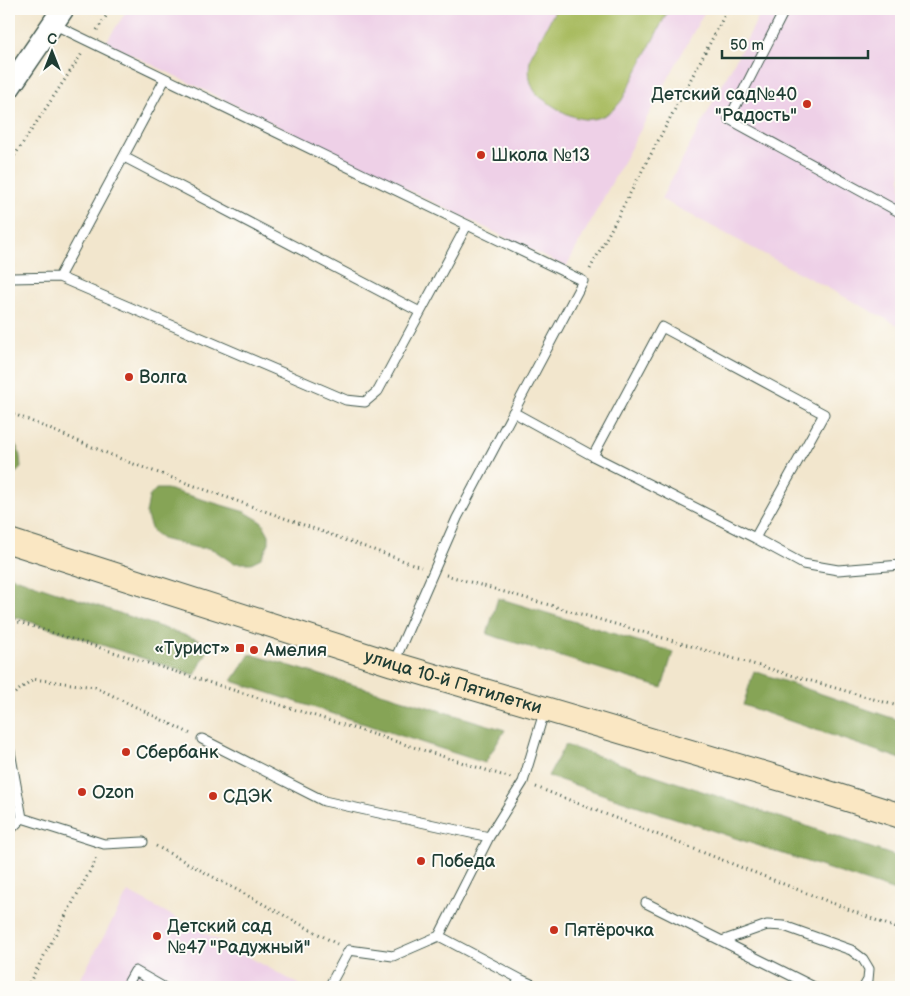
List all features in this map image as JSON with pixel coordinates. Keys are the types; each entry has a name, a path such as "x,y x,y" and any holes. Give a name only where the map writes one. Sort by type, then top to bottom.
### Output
{"main road":[{"name":"улица 10-й Пятилетки","path":"9,541 393,664 901,816"}],"street":[{"path":"9,88 58,16"}],"lane":[{"path":"785,9 729,119 901,213"},
{"path":"58,16 89,42 583,281 456,518 393,664"},
{"path":"59,277 166,79"},
{"path":"124,157 420,312"},
{"path":"9,276 12,278 59,277 346,400 365,402 378,391 467,225"},
{"path":"593,456 662,328 824,414 755,538"},
{"path":"513,412 593,456 803,564 838,570 901,565"},
{"path":"329,987 349,950 393,956 439,936 489,837 523,782 545,709"},
{"path":"202,739 324,801 489,837"},
{"path":"9,746 22,818"},
{"path":"9,831 22,818"},
{"path":"22,818 104,844 143,842"},
{"path":"646,903 814,987"},
{"path":"722,941 767,925 784,926 851,950 863,959 869,969 868,980 864,987"},
{"path":"439,936 517,983 538,987"},
{"path":"126,987 135,971 163,987"}],"path":[{"path":"9,164 111,9"},
{"path":"583,281 728,9"},
{"path":"9,619 523,782 901,930"},
{"path":"15,693 33,679 95,687 202,739"},
{"path":"143,842 156,846 349,950"},
{"path":"27,987 104,844"}],"shaded area":[{"name":"Школа №13","path":"128,9 706,9 566,267 106,42"},
{"name":"Детский сад№40 \"Радость\"","path":"763,9 901,9 901,327 661,199"},
{"name":"Детский сад №47 \"Радужный\"","path":"128,892 190,925 304,987 76,987"}],"green space":[{"path":"556,9 669,9 622,100 605,115 597,118 583,119 570,115 557,109 540,97 532,86 529,71 531,56"},
{"path":"9,438 19,451 21,468 16,473 9,474"},
{"path":"156,489 167,489 245,512 262,522 269,535 269,543 261,558 251,563 233,563 214,550 162,539 152,531 146,514 149,497"},
{"path":"9,576 211,644 195,675 9,615"},
{"path":"498,598 673,652 662,688 487,634"},
{"path":"250,654 505,730 485,763 232,681"},
{"path":"754,671 901,721 901,759 743,705"},
{"path":"565,745 901,858 901,893 548,776"}],"place":[{"name":"Детский сад№40 \"Радость\"","path":"807,104"},
{"name":"Школа №13","path":"481,155"},
{"name":"Волга","path":"129,377"},
{"name":"«Турист»","path":"240,648"},
{"name":"Амелия","path":"254,650"},
{"name":"Сбербанк","path":"126,752"},
{"name":"Ozon","path":"82,792"},
{"name":"СДЭК","path":"213,796"},
{"name":"Победа","path":"421,861"},
{"name":"Пятёрочка","path":"554,930"},
{"name":"Детский сад №47 \"Радужный\"","path":"157,936"}]}
